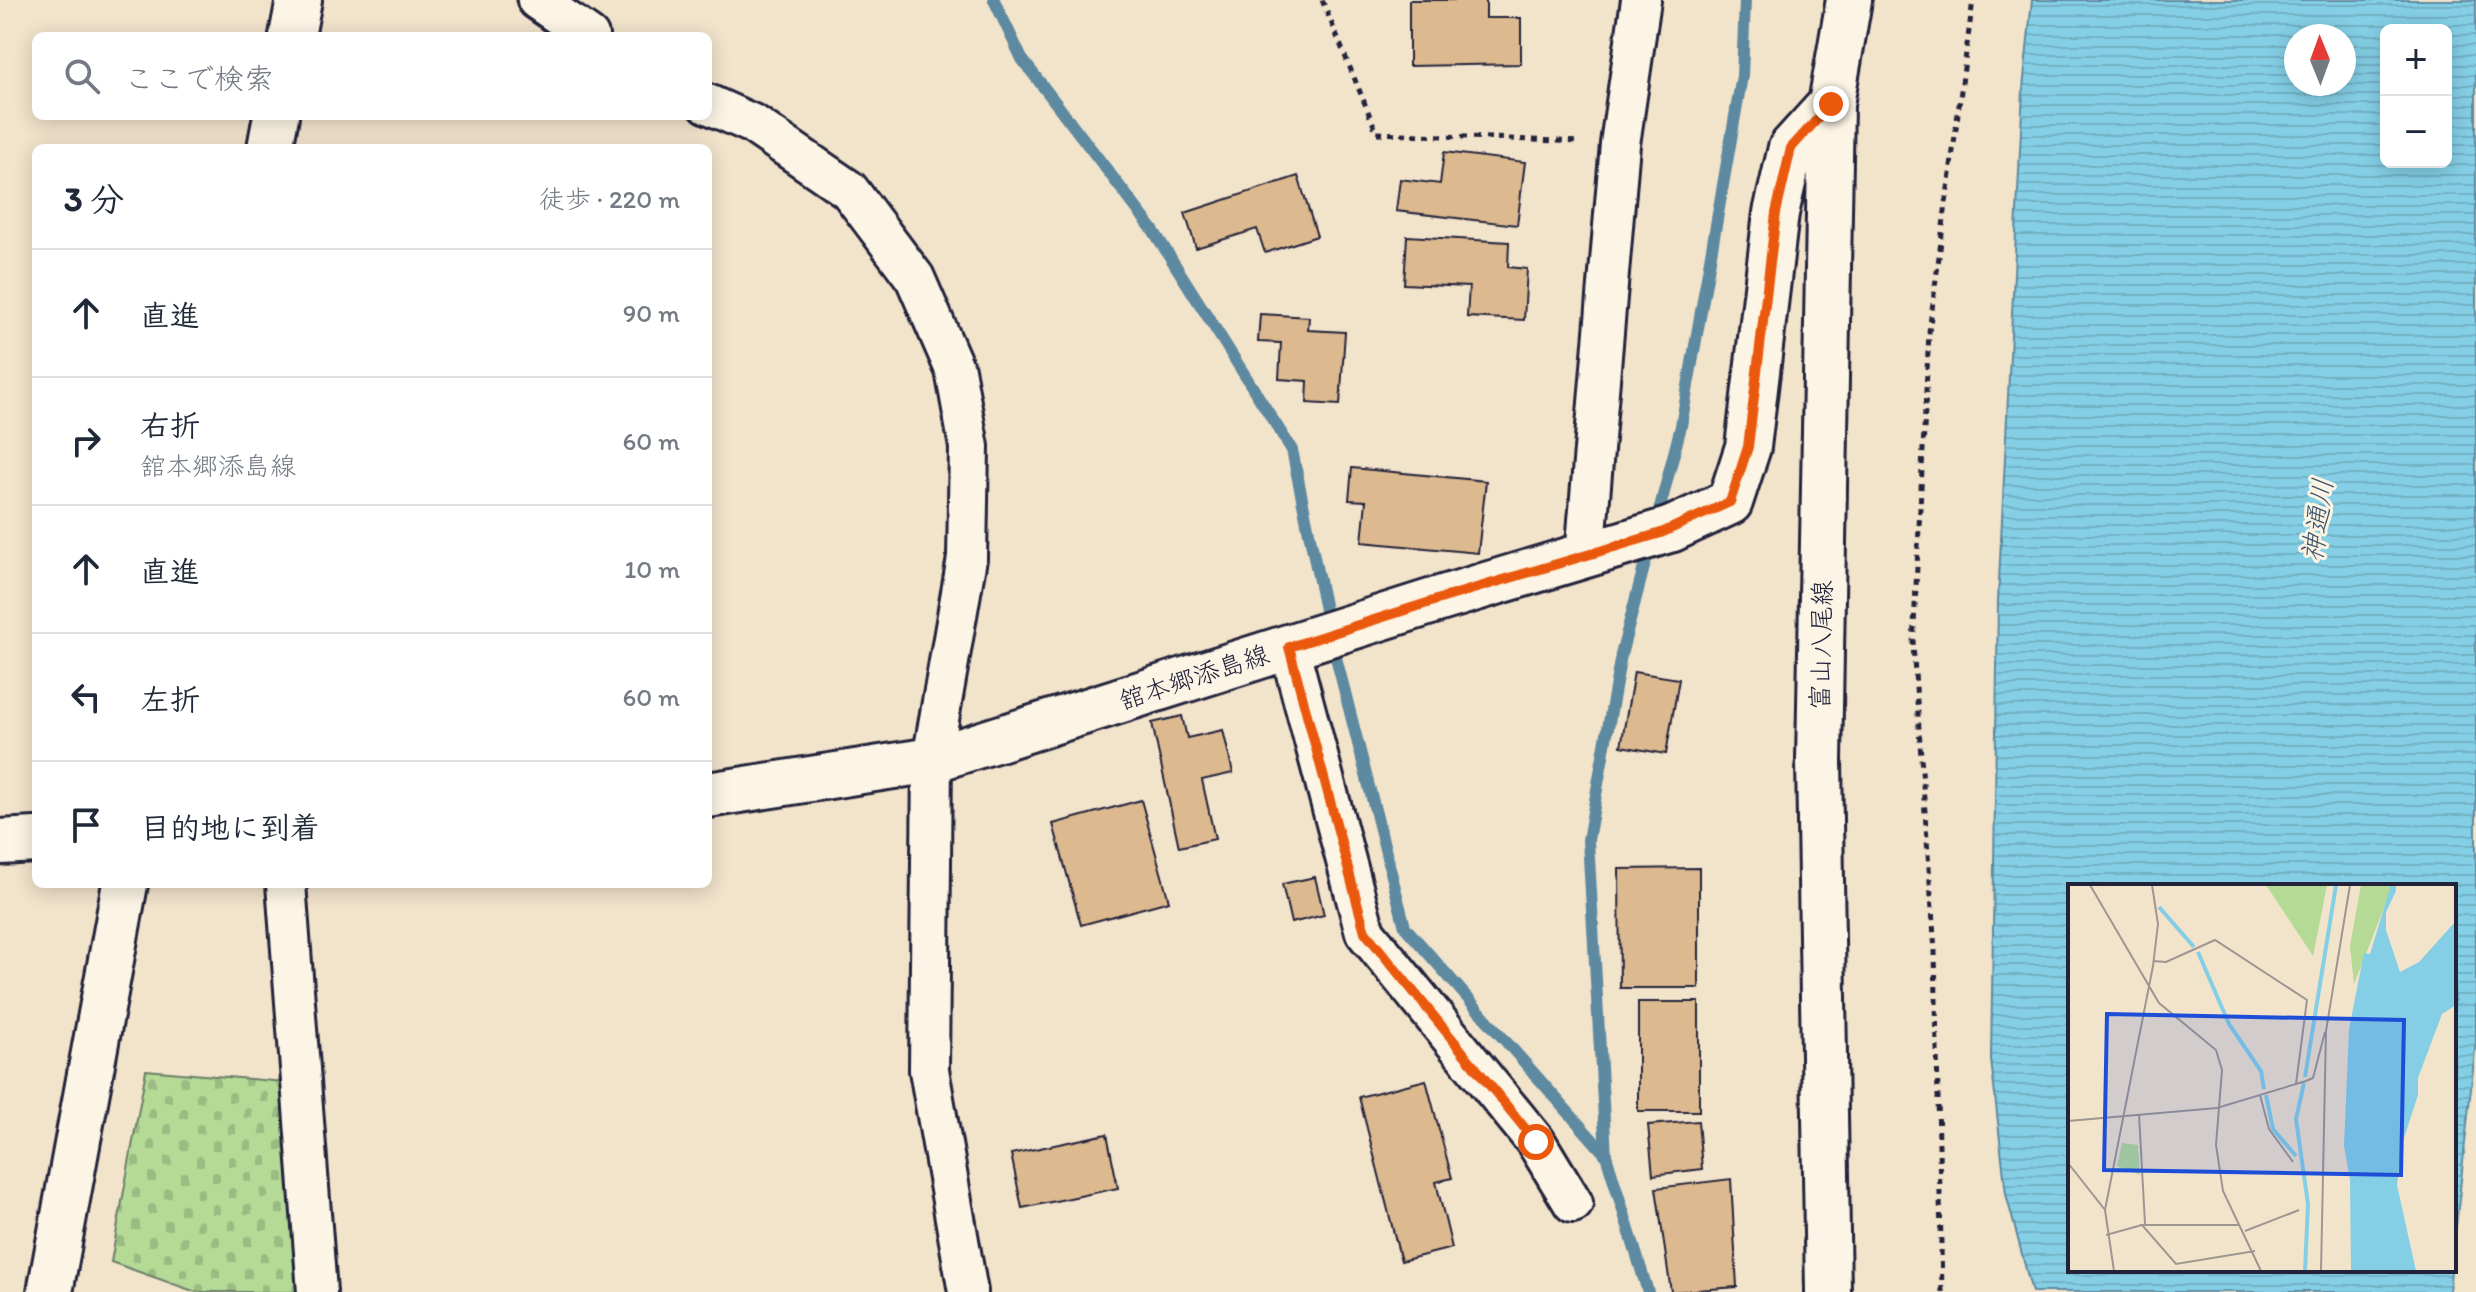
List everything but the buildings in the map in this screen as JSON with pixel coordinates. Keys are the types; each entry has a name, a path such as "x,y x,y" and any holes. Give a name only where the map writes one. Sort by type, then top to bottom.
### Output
{"main road":[{"path":"293,32 299,0"},
{"name":"富山八尾線","path":"1828,1292 1819,761 1831,104 1849,0"},
{"name":"舘本郷添島線","path":"712,794 932,760 1443,598 1667,531 1730,502 1748,447 1776,213 1791,148 1831,104"},
{"path":"271,144 275,120"},
{"path":"0,842 32,840"},
{"path":"50,1292 124,888"}],"street":[{"path":"537,0 583,32"},
{"path":"1602,550 1620,144 1641,0"},
{"path":"712,106 753,124 849,190 915,278 955,370 969,447 967,558 932,760 929,1070 968,1292"},
{"path":"1289,647 1365,932 1536,1142 1573,1203"},
{"path":"286,888 317,1292"}],"path":[{"path":"1322,0 1377,133 1620,144"},
{"path":"1942,1292 1935,951 1913,645 1929,332 1973,0"}],"green space":[{"path":"146,1070 284,1082 299,1292 196,1292 111,1262"}],"water":[{"name":"神通川","path":"2032,0 2476,0 2476,1041 2456,1226 2456,884 2068,884 2068,1272 2451,1272 2449,1292 2032,1292 2006,1194 1991,1060 1998,601 2023,89"}],"waterway":[{"path":"994,0 1022,59 1153,230 1292,450 1330,634 1405,927 1606,1155"},
{"path":"1656,523 1681,426 1742,76 1745,0"},
{"path":"1648,1292 1606,1155 1588,840 1621,655 1650,544"}],"route":[{"path":"1536,1142 1365,932 1289,647 1661,533 1730,502 1748,447 1776,213 1791,148 1831,104"}]}
